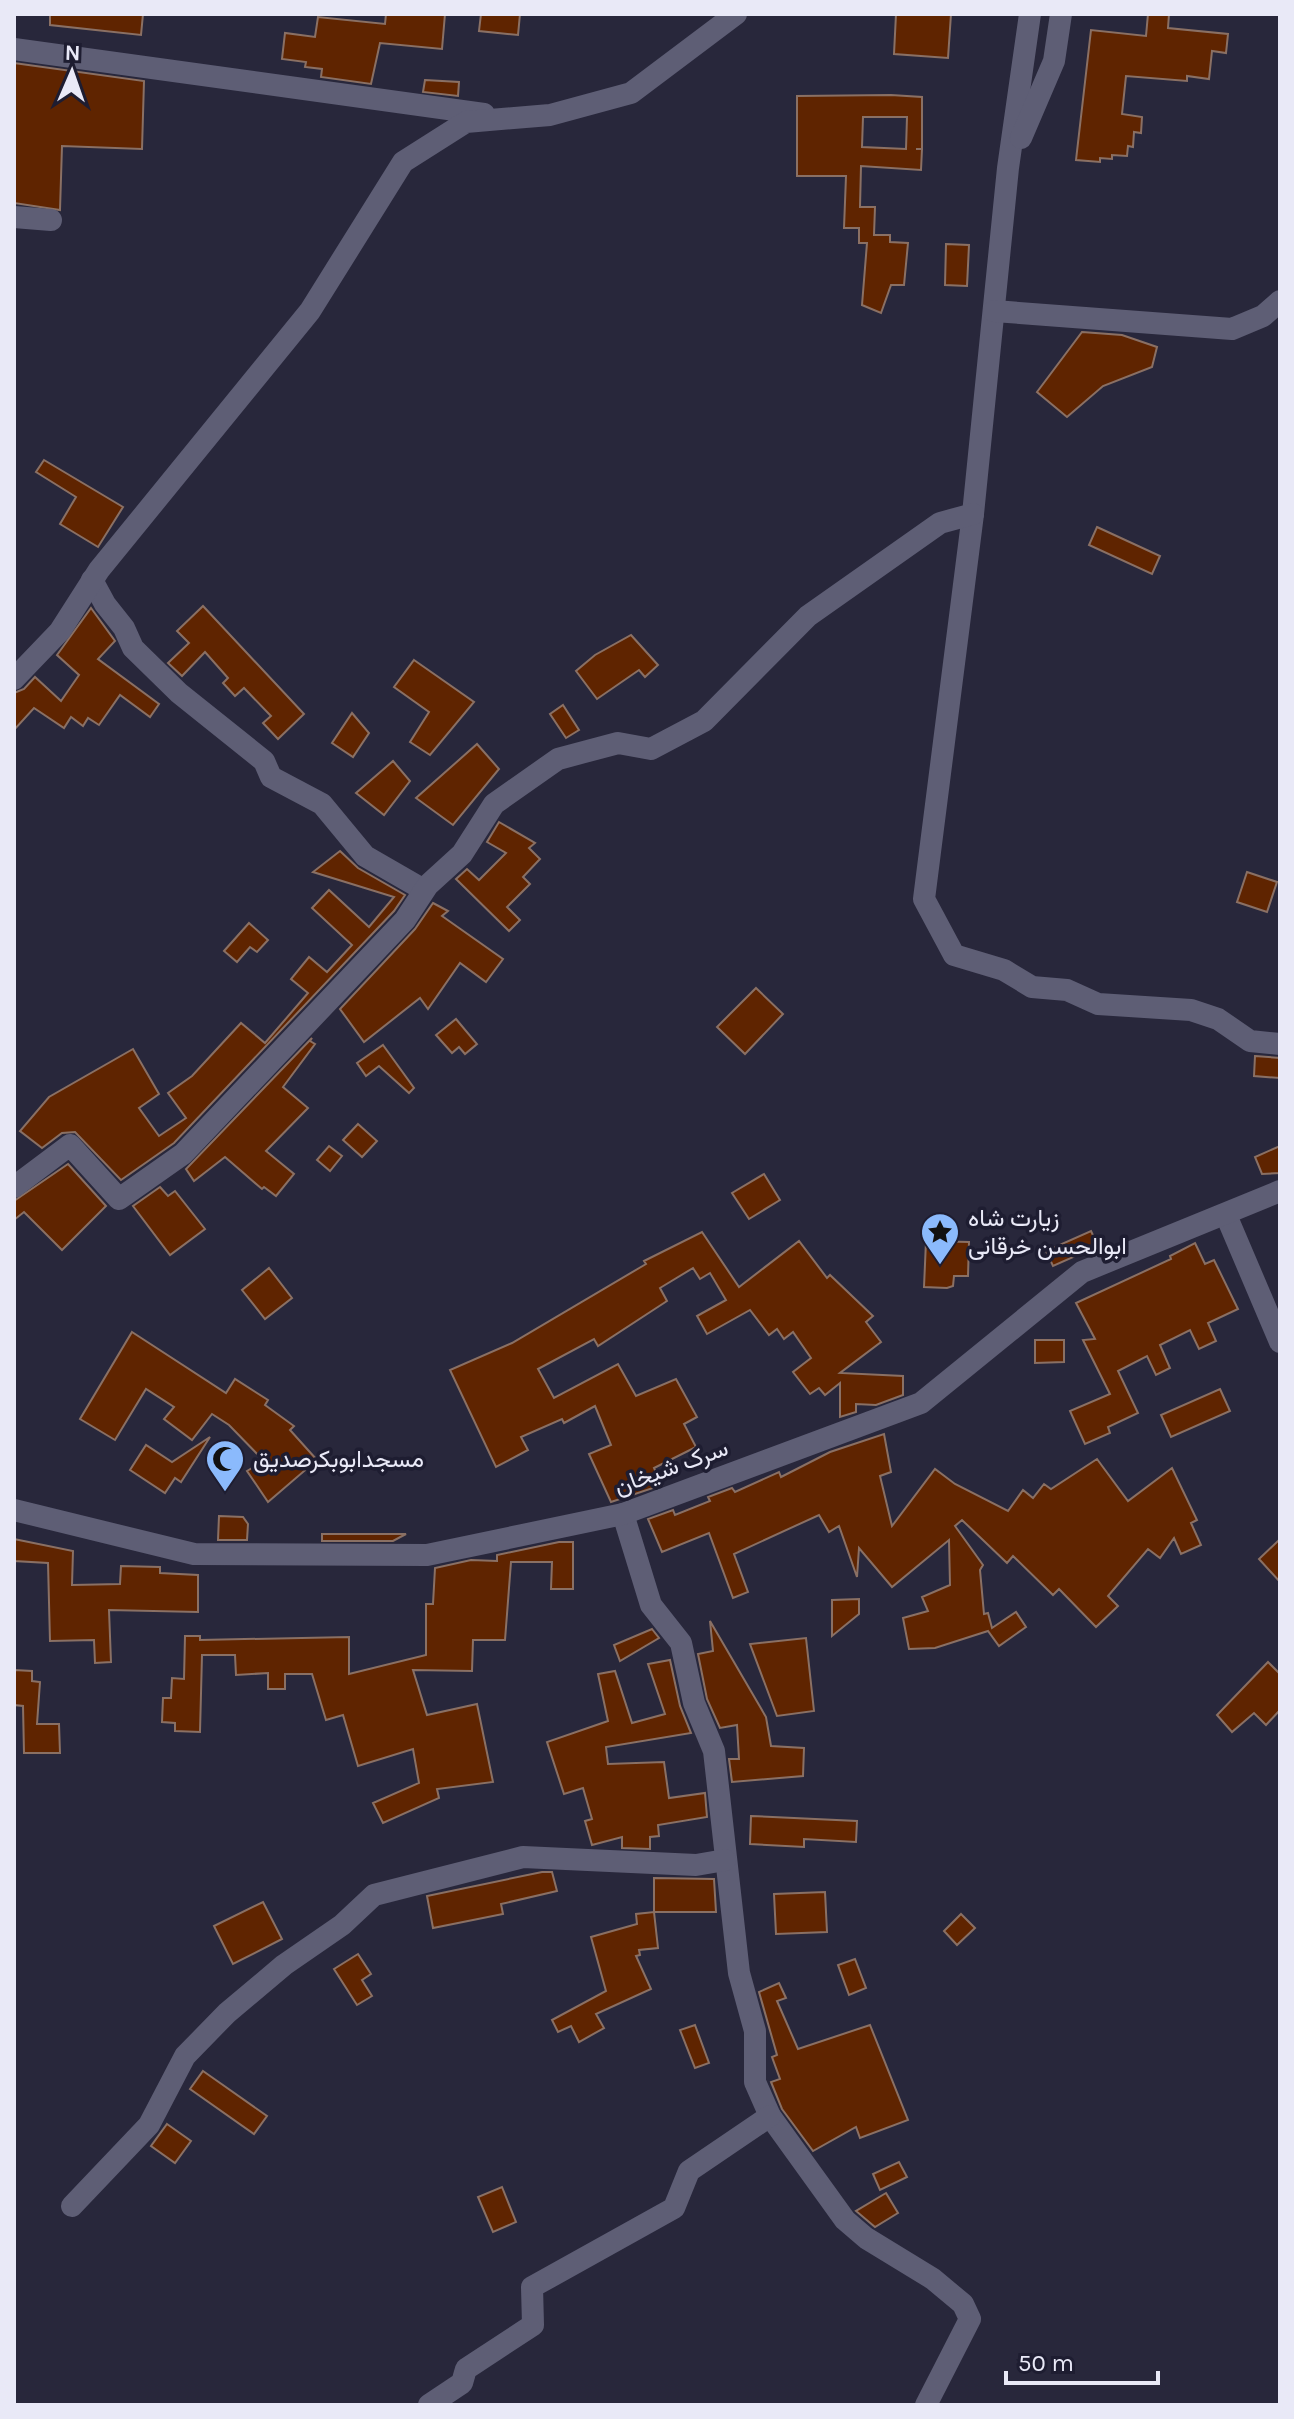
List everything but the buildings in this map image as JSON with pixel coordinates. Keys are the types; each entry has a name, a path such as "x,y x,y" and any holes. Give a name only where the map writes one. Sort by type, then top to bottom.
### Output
{"street":[{"path":"14,679 60,631 92,580 310,311 403,162 466,122 550,115 631,93 736,14"},
{"path":"1030,14 1008,168 973,514 924,899 954,955 1004,970 1032,987 1067,990 1098,1004 1191,1010 1218,1019 1250,1041 1280,1044"},
{"path":"1008,168 1054,61 1061,14"},
{"path":"14,49 512,118"},
{"path":"14,217 51,220"},
{"path":"994,311 1232,329 1263,316 1280,301"},
{"path":"14,1187 70,1145 119,1199 183,1154 405,920 424,890 462,854 494,804 558,759 618,743 651,749 704,721 808,616 940,523 973,514"},
{"path":"92,580 105,604 124,628 133,648 179,693 264,761 271,777 322,804 365,856 424,890"},
{"name":"سرک شیخان","path":"14,1510 194,1554 427,1555 623,1514 921,1403 1082,1272 1280,1191"},
{"path":"1226,1215 1280,1342"},
{"path":"623,1514 651,1605 681,1643 694,1703 714,1751 739,1973 755,2031 755,2082 770,2116 845,2220 963,2304 970,2319 926,2405"},
{"path":"72,2206 149,2125 185,2056 227,2013 284,1965 342,1925 374,1895 523,1857 696,1865 725,1860"},
{"path":"429,2405 462,2383 466,2369 533,2325 532,2287 674,2208 689,2171 770,2116"}],"place":[{"name":"زیارت شاه ابوالحسن خرقانی","path":"940,1266"},
{"name":"مسجدابوبکرصدیق","path":"225,1493"}]}
